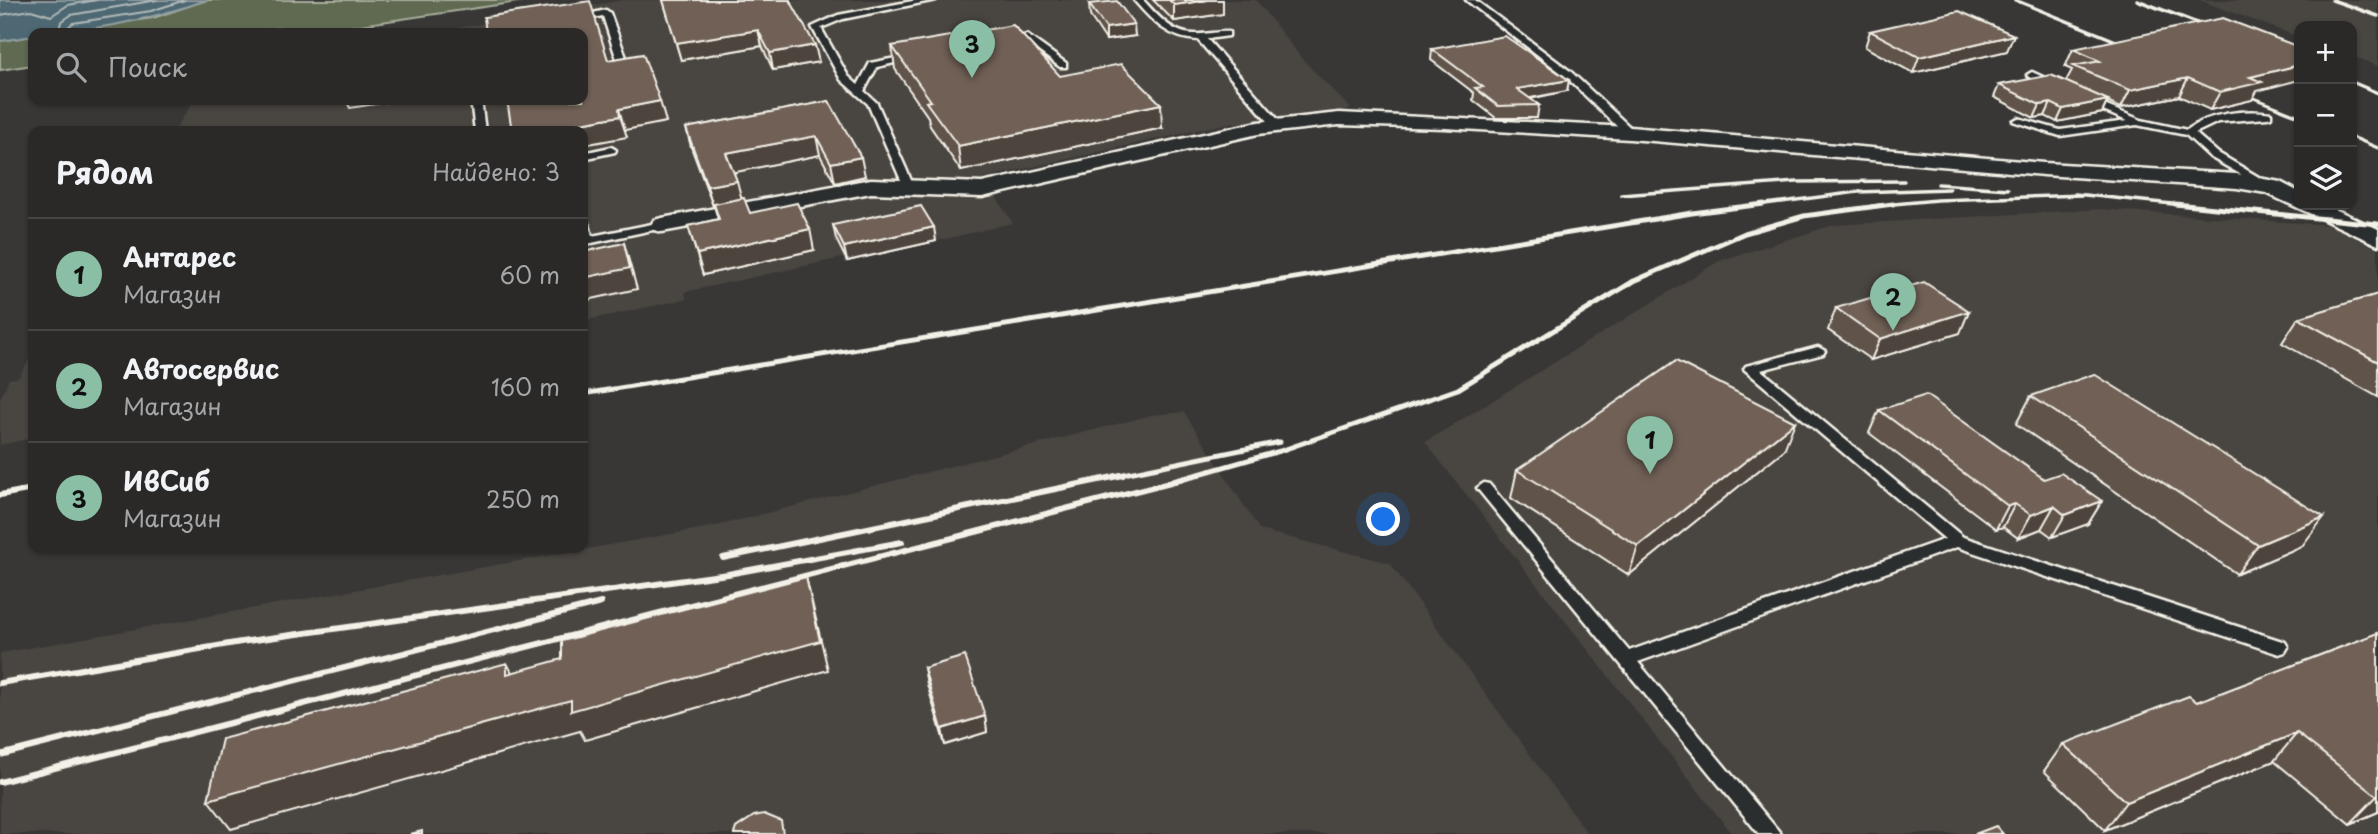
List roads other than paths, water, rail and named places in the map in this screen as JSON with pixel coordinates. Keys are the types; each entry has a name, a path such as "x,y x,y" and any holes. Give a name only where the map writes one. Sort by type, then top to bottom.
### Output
{"street":[{"path":"662,225 872,186 982,190 1223,135 1277,125 1339,119 1445,122 1630,134 2017,167 2237,181 2272,187 2294,198"},
{"path":"2319,210 2378,238"}],"lane":[{"path":"909,187 872,103 844,78 816,27 841,17 932,0"},
{"path":"1138,0 1167,31 1177,35 1201,38 1226,34"},
{"path":"1470,0 1567,73 1630,134"},
{"path":"569,19 606,13 623,63"},
{"path":"513,28 519,27"},
{"path":"1002,43 1027,38 1063,65"},
{"path":"1201,38 1277,125"},
{"path":"860,90 873,65 924,56"},
{"path":"2032,75 2067,92"},
{"path":"2079,97 2138,122 2189,133 2193,139 2226,161 2272,187"},
{"path":"477,105 479,126"},
{"path":"2189,133 2196,126 2227,117 2267,115"},
{"path":"2018,121 2060,133 2138,122"},
{"path":"588,155 611,150"},
{"path":"588,241 662,225"},
{"path":"1818,351 1751,369 1957,541 2279,647"},
{"path":"1484,488 1771,834"},
{"path":"1626,659 1957,541"}],"water":[{"path":"0,0 207,0 121,24 96,28 28,28 28,37 0,41"}],"railway":[{"path":"2015,0 2131,47"},
{"path":"2137,0 2215,30"},
{"path":"2332,0 2378,16"},
{"path":"2357,84 2378,93"},
{"path":"2234,90 2294,114"},
{"path":"2357,139 2378,148"},
{"path":"1621,195 1797,182 1904,181"},
{"path":"1938,184 2008,189"},
{"path":"1750,206 1858,192 1949,189"},
{"path":"2075,194 2192,206"},
{"path":"1892,204 2082,195"},
{"path":"588,393 1692,213 1764,204"},
{"path":"1192,476 1280,451 1458,389 1634,281 1745,233 1804,216 1892,204"},
{"path":"1872,206 1892,204"},
{"path":"2175,204 2378,224"},
{"path":"1114,476 1280,442"},
{"path":"723,558 1123,475"},
{"path":"0,782 1198,475"},
{"path":"0,495 28,490"},
{"path":"0,683 241,642 728,574 902,542"},
{"path":"0,755 601,603"}],"place":[{"name":"ИвСиб","path":"972,78"},
{"name":"Автосервис","path":"1893,331"},
{"name":"Антарес","path":"1650,474"}]}
